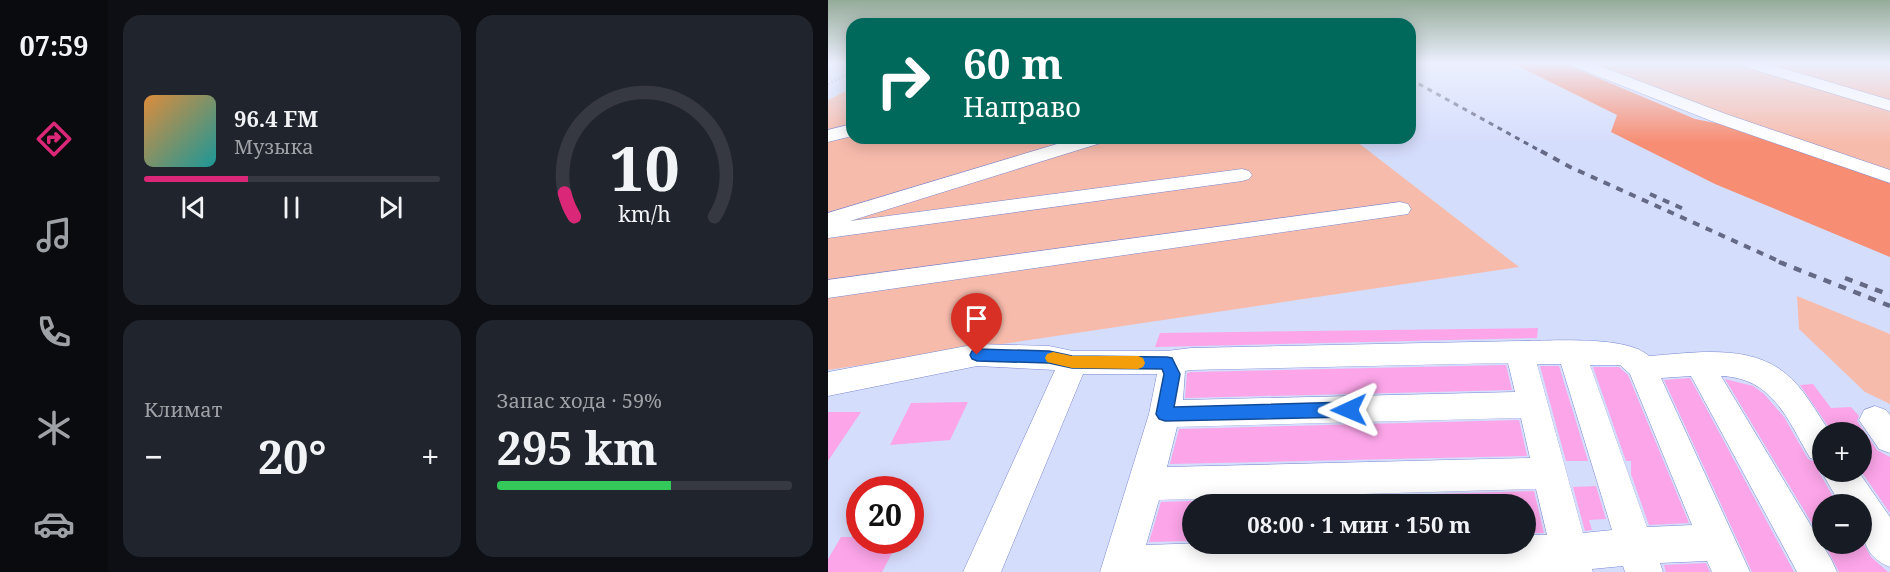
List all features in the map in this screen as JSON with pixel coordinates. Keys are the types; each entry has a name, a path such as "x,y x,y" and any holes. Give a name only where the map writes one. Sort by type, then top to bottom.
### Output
{"street":[{"path":"1647,90 1720,118 1890,177"},
{"path":"1836,90 1890,106"},
{"path":"828,136 846,132"},
{"path":"828,220 1077,144"},
{"path":"828,231 1242,175"},
{"path":"828,289 1400,209"},
{"path":"1520,352 1571,563"},
{"path":"828,384 977,355 1049,357 1072,362 1153,363 1191,359 1520,352 1626,355 1642,368 1724,557 1571,563 1300,558 1120,569 1165,414 1172,374 1153,363"},
{"path":"1572,354 1640,559"},
{"path":"982,572 1072,362"},
{"path":"1642,368 1736,364 1765,374 1783,390 1812,433"},
{"path":"1700,366 1818,572"},
{"path":"1165,414 1533,405"},
{"path":"1146,484 1550,473"},
{"path":"1872,522 1890,549"}],"shaded area":[{"path":"1566,90 1626,90 1695,119 1731,126 1890,178 1890,257 1715,184 1611,132 1617,115"},
{"path":"1645,90 1890,90 1890,181"},
{"path":"846,91 846,144 1360,144 1519,267 828,370 828,100"},
{"path":"1797,296 1890,334 1890,404 1865,392 1799,329"}],"building":[{"path":"1538,328 1537,338 1155,347 1160,333"},
{"path":"1506,365 1512,390 1185,398 1187,373 1191,372"},
{"path":"1540,366 1559,366 1588,461 1566,461"},
{"path":"1593,367 1619,367 1628,375 1689,523 1649,525 1631,474 1631,461 1626,461"},
{"path":"1690,378 1794,572 1752,572 1664,380"},
{"path":"1725,379 1753,386 1764,394 1784,417 1808,459 1812,460 1812,482 1825,482 1831,494 1812,494 1812,523"},
{"path":"1813,384 1831,408 1851,407 1859,416 1858,422 1825,422 1800,385"},
{"path":"968,402 950,440 890,445 911,403"},
{"path":"828,412 861,412 828,461"},
{"path":"1519,420 1527,456 1170,464 1179,429"},
{"path":"1872,443 1877,450 1890,457 1890,513 1869,482 1872,482"},
{"path":"1596,486 1606,519 1589,520 1592,530 1585,531 1573,487"},
{"path":"1534,491 1535,494 1435,494"},
{"path":"1536,499 1544,533 1536,533"},
{"path":"1182,501 1182,541 1149,542 1161,502"},
{"path":"841,537 846,537 846,554 892,554 882,572 828,572 828,559"},
{"path":"1830,554 1869,554 1888,572 1839,572"},
{"path":"1706,563 1710,572 1666,572 1664,565"}],"railway":[{"path":"1429,90 1544,153"},
{"path":"1541,151 1570,167 1783,263"},
{"path":"1650,194 1688,211"},
{"path":"1779,262 1890,306"},
{"path":"1845,278 1890,295"}],"slow traffic":[{"path":"1053,358 1072,362 1138,363"}],"route":[{"path":"977,355 1049,357 1072,362 1167,363 1172,374 1165,414 1349,410"}]}
